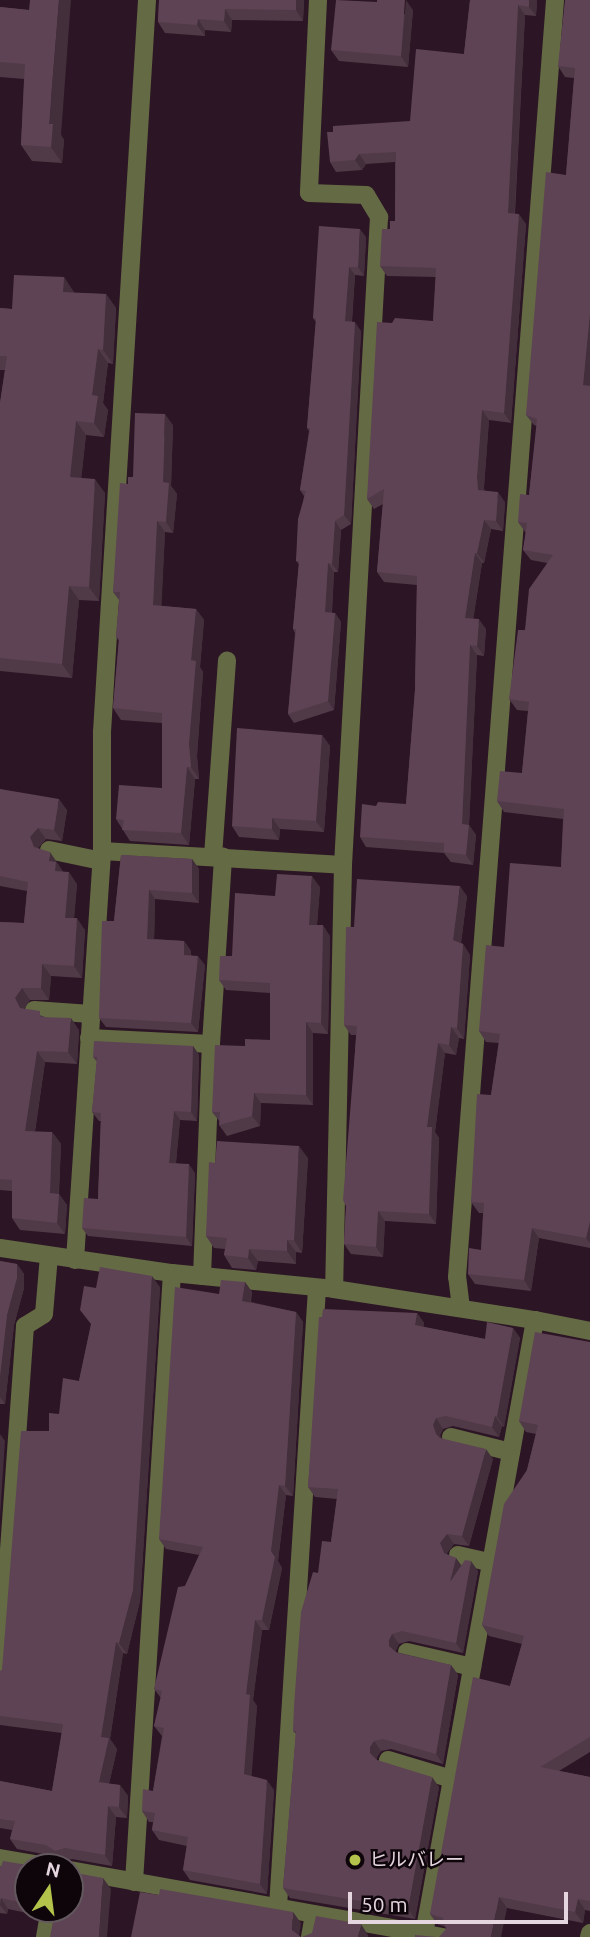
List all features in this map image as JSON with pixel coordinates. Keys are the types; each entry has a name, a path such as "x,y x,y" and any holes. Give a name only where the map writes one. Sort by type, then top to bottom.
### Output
{"street":[{"path":"75,1260 102,856 102,732 147,0"},
{"path":"278,1908 325,1289 343,864 379,217 366,195 309,193 318,0"},
{"path":"461,1308 457,1278 555,0"},
{"path":"202,1276 227,660"},
{"path":"49,850 102,856 218,856 343,864"},
{"path":"34,1010 90,1014"},
{"path":"89,1038 211,1044"},
{"path":"0,1248 172,1273 325,1289 461,1308 590,1331"},
{"path":"0,1675 25,1326 44,1314 49,1256"},
{"path":"134,1882 172,1273"},
{"path":"424,1934 536,1320"},
{"path":"451,1437 511,1452"},
{"path":"458,1555 492,1563"},
{"path":"407,1652 472,1667"},
{"path":"388,1760 452,1779"},
{"path":"84,1873 443,1937"},
{"path":"310,1937 314,1914"}],"building":[{"path":"30,0 59,0 49,124 53,124 51,147 21,145 25,64 0,62 0,7 29,10"},
{"path":"159,0 296,0 296,10 225,9 224,21 198,19 197,25 158,22"},
{"path":"336,0 405,0 401,56 331,50"},
{"path":"470,0 529,0 529,7 518,5 508,213 519,214 504,413 482,410 477,477 478,490 498,492 496,521 484,520 475,553 465,618 479,619 477,646 470,645 462,824 469,825 466,855 444,852 444,843 360,837 362,804 406,804 415,690 417,576 377,572 384,489 367,499 377,322 392,323 395,318 433,321 436,268 380,266 382,229 390,229 390,221 395,221 396,152 359,154 355,160 330,162 327,132 333,132 333,126 410,121 416,49 464,54"},
{"path":"565,0 590,0 590,313 583,385 590,386 590,1221 586,1238 532,1228 524,1280 468,1274 469,1248 481,1250 484,1203 471,1202 477,1094 491,1095 500,1034 479,1031 486,945 504,947 510,863 561,867 564,809 497,801 500,771 522,773 529,702 509,699 518,630 525,630 529,589 553,555 523,550 527,523 518,522 520,494 529,495 537,419 526,415 546,172 566,175 575,68 558,66"},
{"path":"319,226 360,229 358,267 349,267 345,321 355,322 344,515 335,521 332,564 328,563 325,612 335,613 328,701 288,714 296,629 293,629 299,561 296,561 298,519 306,491 300,490 310,428 307,428 316,318 313,318"},
{"path":"14,275 64,277 63,292 106,294 103,350 98,349 92,395 98,396 94,423 76,421 70,477 95,479 89,587 69,586 62,664 0,658 0,403 7,356 0,356 0,308 12,309"},
{"path":"135,413 165,414 163,482 169,483 166,522 157,521 153,605 196,609 191,660 196,661 189,744 191,767 187,767 181,833 122,830 124,820 116,819 119,785 162,788 162,713 113,708 119,638 116,637 120,592 113,592 120,483 128,484 128,477 133,477"},
{"path":"237,728 322,735 316,821 272,818 272,829 232,826"},
{"path":"0,789 59,799 54,830 38,828 30,837 34,847 50,852 49,861 56,862 55,871 69,872 65,918 77,918 74,966 42,964 41,988 22,988 15,998 20,1008 40,1011 40,1017 71,1018 68,1052 37,1051 25,1131 52,1132 50,1193 59,1194 57,1223 12,1218 12,1180 0,1179 0,922 24,923 28,882 0,876"},
{"path":"121,855 192,859 192,893 149,890 147,939 184,941 184,955 198,956 191,1023 99,1018 102,921 114,921"},
{"path":"277,874 312,876 309,925 323,925 321,1023 306,1022 306,1095 254,1093 252,1116 219,1125 220,1112 212,1112 215,1045 245,1046 245,1039 270,1040 270,983 219,980 220,956 232,956 235,893 275,896"},
{"path":"357,879 460,886 453,940 463,944 457,1028 451,1027 449,1045 438,1043 427,1127 432,1127 429,1214 378,1211 376,1247 344,1244 346,1206 343,1200 357,1026 344,1025 346,927 354,927"},
{"path":"94,1041 193,1046 191,1112 174,1111 169,1163 189,1164 186,1237 82,1228 84,1198 98,1199 101,1113 92,1112 97,1057 93,1057"},
{"path":"217,1141 299,1146 294,1240 287,1240 287,1251 249,1249 248,1258 224,1255 227,1238 206,1236 209,1162 215,1163"},
{"path":"0,1261 17,1264 17,1278 7,1315 0,1376"},
{"path":"100,1267 152,1276 133,1590 119,1643 116,1642 101,1737 109,1738 99,1782 120,1785 119,1807 108,1806 105,1855 65,1848 55,1851 46,1845 10,1839 15,1821 0,1819 0,1781 52,1791 63,1724 0,1716 0,1671 21,1431 49,1431 49,1413 59,1414 63,1378 79,1381 91,1324 80,1310 84,1286 96,1288"},
{"path":"221,1280 245,1282 242,1301 296,1312 285,1486 279,1485 271,1551 275,1557 262,1620 255,1620 246,1694 250,1695 244,1774 267,1780 260,1884 183,1870 188,1837 152,1830 155,1813 142,1811 143,1789 153,1791 164,1728 154,1726 162,1691 154,1689 178,1587 185,1586 203,1547 159,1539 175,1287 219,1294"},
{"path":"323,1309 417,1313 415,1325 485,1339 487,1322 513,1328 497,1416 492,1427 446,1416 436,1418 433,1425 440,1438 486,1449 462,1536 447,1534 440,1543 444,1553 456,1558 450,1582 465,1560 471,1561 456,1643 402,1631 392,1634 389,1640 389,1646 397,1653 451,1665 436,1754 383,1739 374,1741 370,1747 370,1753 377,1760 432,1777 408,1909 283,1888 296,1731 293,1731 294,1706 301,1612 313,1572 318,1573 322,1541 331,1542 338,1489 308,1487 319,1317 322,1317"},
{"path":"535,1332 590,1342 590,1737 540,1767 590,1777 590,1901 578,1899 575,1912 499,1897 491,1937 439,1937 446,1929 443,1918 430,1914 473,1677 510,1686 524,1636 482,1625 504,1504 527,1470 538,1425 519,1421"},
{"path":"3,1861 14,1863 14,1901 1,1898 0,1901"},
{"path":"84,1875 103,1878 99,1937 50,1937 53,1923 84,1923"},
{"path":"160,1889 293,1912 292,1930 301,1937 131,1937 140,1892 159,1895"},
{"path":"316,1916 361,1924 358,1937 302,1937 312,1933"}],"place":[{"name":"ヒルバレー","path":"355,1860"}]}
